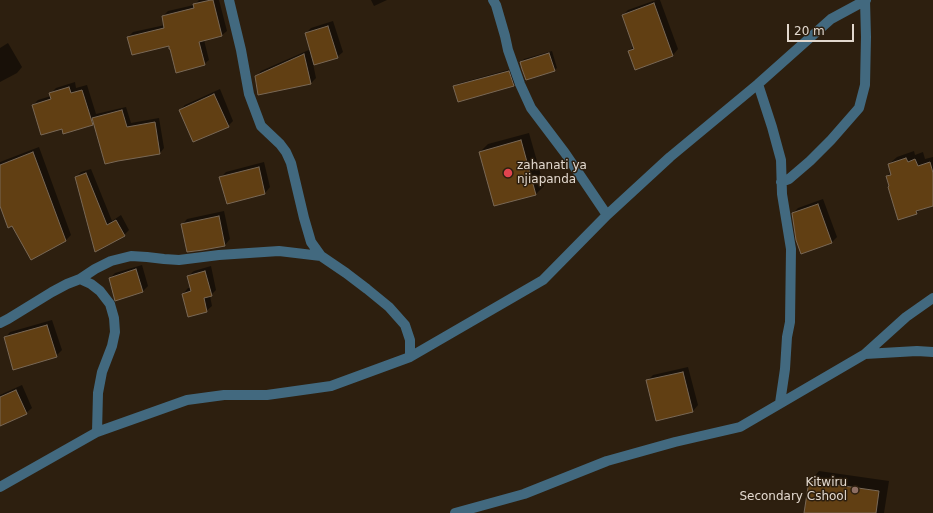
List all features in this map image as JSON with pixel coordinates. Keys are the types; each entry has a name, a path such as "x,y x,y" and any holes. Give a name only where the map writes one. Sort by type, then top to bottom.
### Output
{"street":[{"path":"229,0 251,101 261,126 280,144 291,163 304,218 312,242 321,256 368,289 405,325 410,340 410,357"},
{"path":"493,0 496,5 508,50 520,84 531,108 565,153 607,215"},
{"path":"1,488 97,432 188,400 224,395 267,395 331,386 410,357 543,280 607,215 670,157 758,84 831,19 865,0 865,85 859,108 810,161 789,179 781,182"},
{"path":"758,84 778,148 781,182 791,248 790,322 780,404"},
{"path":"0,324 52,292 80,279 95,269 111,261 131,256 179,260 219,255 279,251 321,256"},
{"path":"80,279 91,284 100,291 110,304 114,318 115,332 112,346 102,372 98,393 97,432"},
{"path":"455,513 524,494 607,461 675,442 740,427 865,354 906,317 933,298"},
{"path":"865,354 917,351 933,352"}],"building":[{"path":"213,0 222,36 199,42 205,65 176,73 169,46 132,55 127,37 164,28 162,16 194,8 193,4"},
{"path":"654,3 673,56 635,70 628,51 634,49 622,15"},
{"path":"328,26 338,58 314,65 305,33"},
{"path":"549,53 555,71 526,80 520,62"},
{"path":"304,54 311,84 258,95 255,76"},
{"path":"509,71 514,86 458,102 453,86"},
{"path":"69,87 71,93 82,90 93,125 63,134 62,129 41,135 32,105 51,99 49,93"},
{"path":"214,94 229,127 193,142 179,110"},
{"path":"122,110 127,127 155,122 160,154 105,164 92,118"},
{"name":"zahanati ya njiapanda","path":"521,140 536,195 494,206 479,152"},
{"path":"33,152 66,241 31,260 12,226 8,228 0,206 0,165"},
{"path":"906,158 908,162 915,159 918,166 930,162 933,173 933,206 916,211 917,214 898,220 886,176 891,175 888,164"},
{"path":"259,167 265,194 227,204 219,177"},
{"path":"86,173 107,225 116,220 125,236 95,252 75,177"},
{"path":"818,204 832,243 801,254 796,240 792,213"},
{"path":"219,216 225,246 187,252 181,224"},
{"path":"136,269 143,292 115,301 109,278"},
{"path":"205,271 212,296 204,298 207,312 188,317 182,294 191,291 187,276"},
{"path":"47,325 57,357 13,370 4,337"},
{"path":"683,372 693,412 656,421 646,380"},
{"path":"16,390 27,414 0,426 0,397"},
{"path":"809,481 879,491 876,513 804,513"}],"place":[{"name":"zahanati ya njiapanda","path":"508,173"},
{"name":"Kitwiru Secondary Cshool","path":"855,490"}]}
